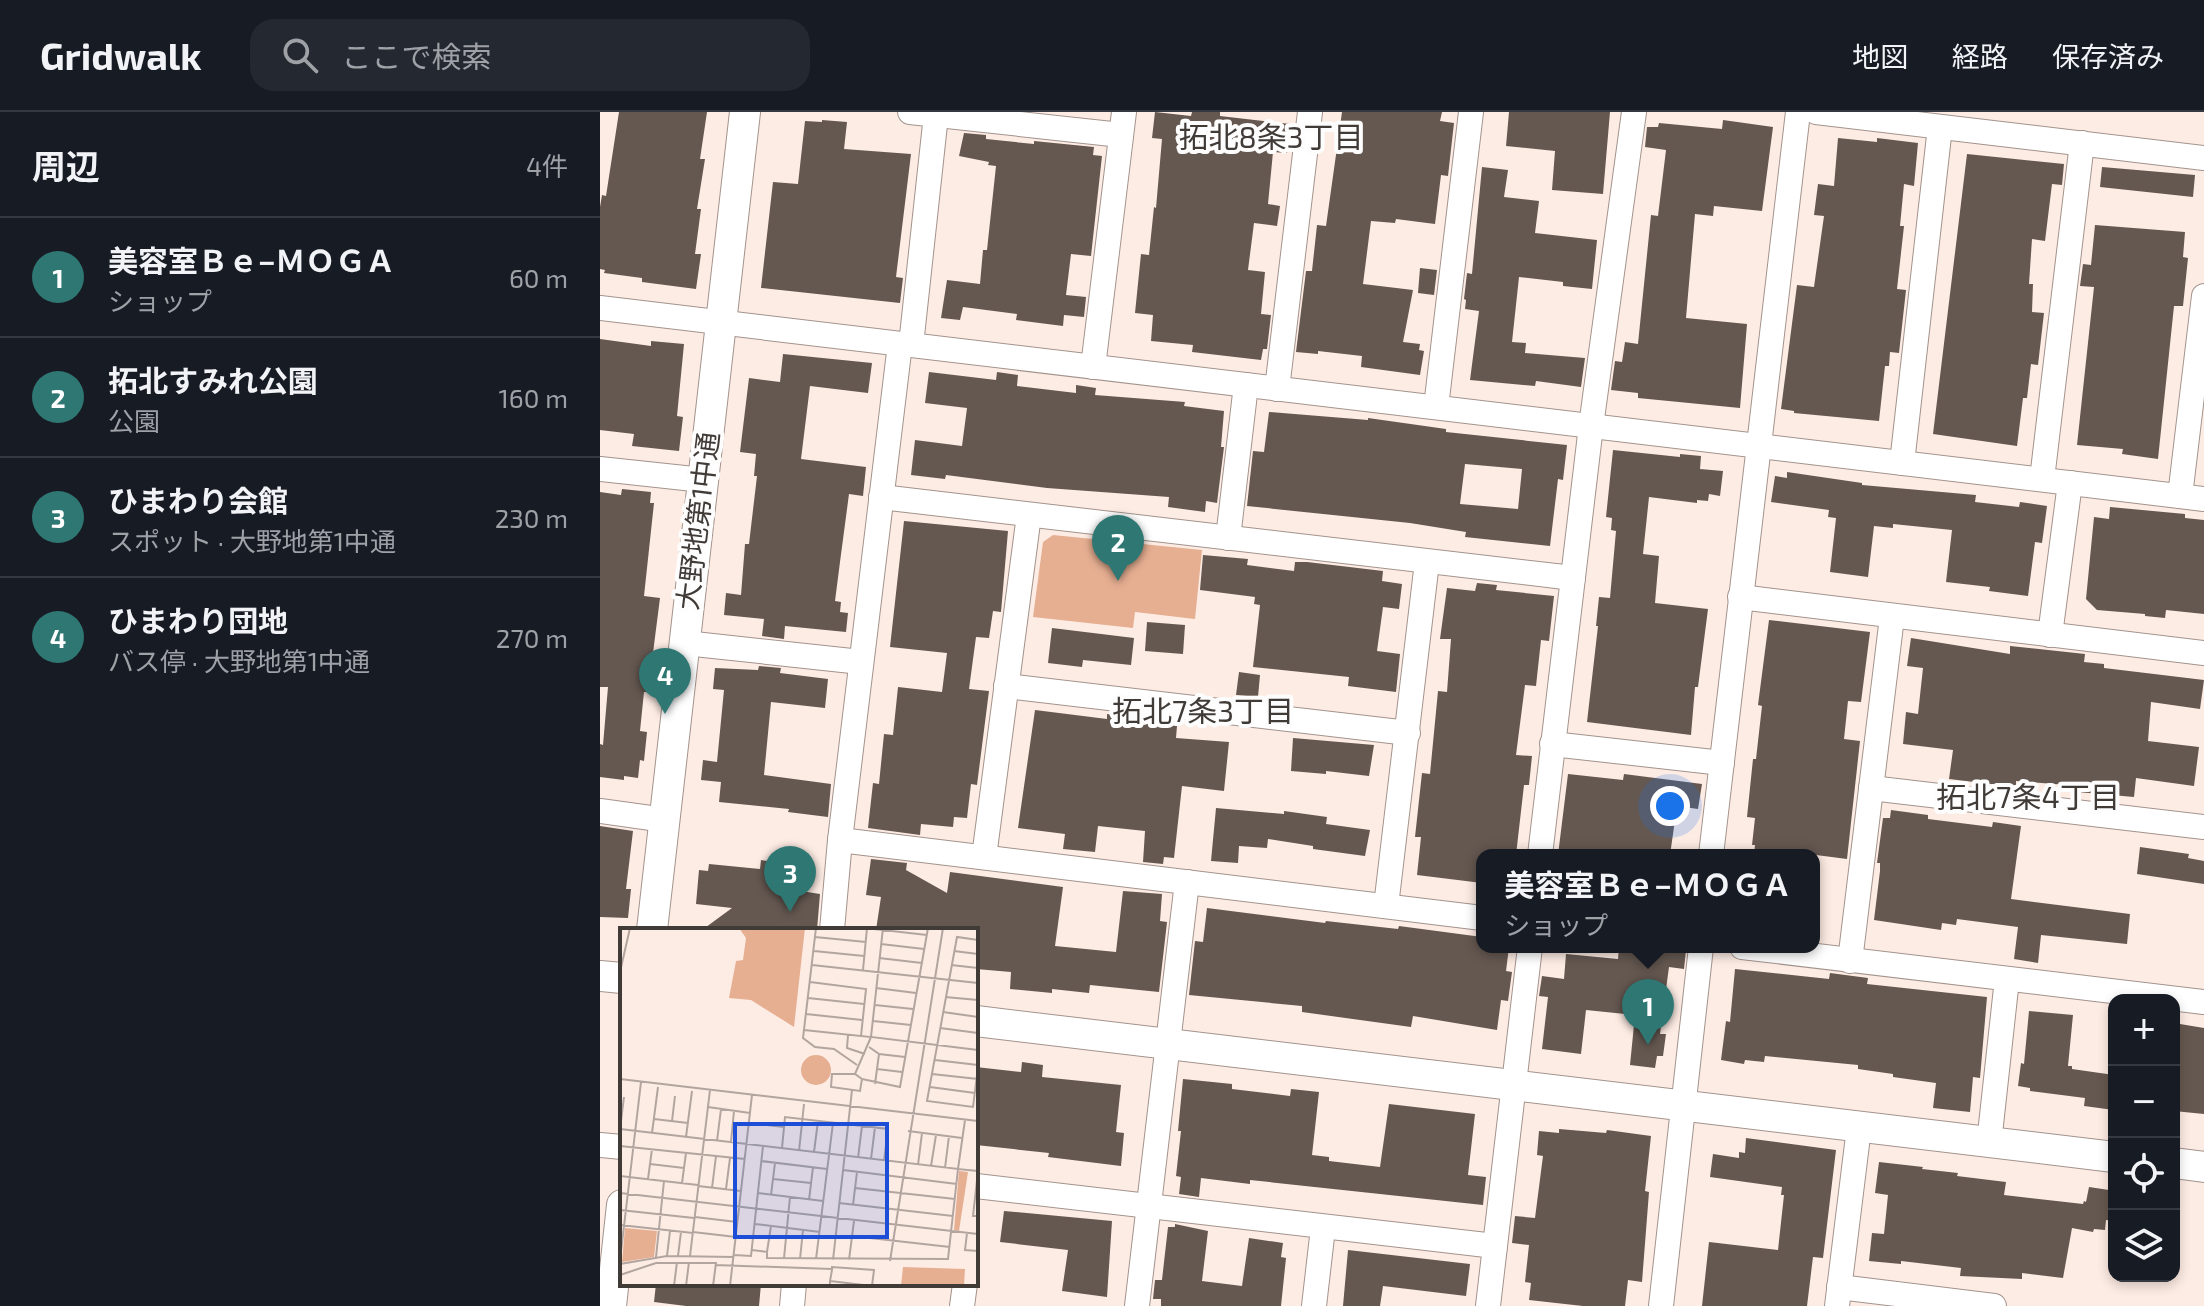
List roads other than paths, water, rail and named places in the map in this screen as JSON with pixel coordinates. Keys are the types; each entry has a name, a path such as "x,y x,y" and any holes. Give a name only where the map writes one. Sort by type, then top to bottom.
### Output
{"street":[{"name":"大野地第1中通","path":"652,928 745,112"},
{"path":"910,112 1122,124 1093,367"},
{"path":"1277,389 1310,112"},
{"path":"1436,407 1471,112"},
{"path":"1541,849 1591,426 1634,112"},
{"path":"1712,849 1798,112"},
{"path":"1816,112 2204,158"},
{"path":"832,928 881,497 906,344 936,115"},
{"path":"1902,463 1940,127"},
{"path":"2042,479 2082,143"},
{"path":"600,308 2192,497 2204,296"},
{"path":"1228,538 1246,385"},
{"path":"600,469 703,480"},
{"path":"2050,635 2070,483"},
{"path":"881,497 1573,578"},
{"path":"984,857 1029,515"},
{"path":"1386,906 1427,562"},
{"path":"1740,597 2204,653"},
{"path":"1850,961 1892,617"},
{"path":"685,643 861,662"},
{"path":"1006,686 1408,733"},
{"path":"1552,744 1722,763"},
{"path":"1871,788 2204,827"},
{"path":"600,811 665,820"},
{"path":"840,840 1476,917"},
{"path":"1137,1306 1187,882"},
{"path":"1488,1306 1529,953"},
{"path":"1661,1306 1700,953"},
{"path":"1788,953 2204,1002"},
{"path":"600,976 620,978"},
{"path":"1989,1143 2007,979"},
{"path":"978,1021 2108,1156"},
{"path":"1859,1128 1838,1296 1982,1305"},
{"path":"600,1145 620,1147"},
{"path":"2180,1164 2204,1167"},
{"path":"978,1190 1147,1206 1495,1246"},
{"path":"607,1302 620,1218"},
{"path":"1314,1306 1323,1228"},
{"path":"792,1306 794,1286"},
{"path":"962,1306 965,1286"}],"place":[{"name":"拓北すみれ公園","path":"1118,581"},
{"name":"ひまわり団地","path":"665,714"},
{"name":"ひまわり会館","path":"790,912"},
{"name":"美容室Ｂｅ−ＭＯＧＡ","path":"1648,1045"}],"district":[{"name":"拓北8条3丁目","path":"1271,138"},
{"name":"拓北7条3丁目","path":"1203,712"},
{"name":"拓北7条4丁目","path":"2028,798"}]}
